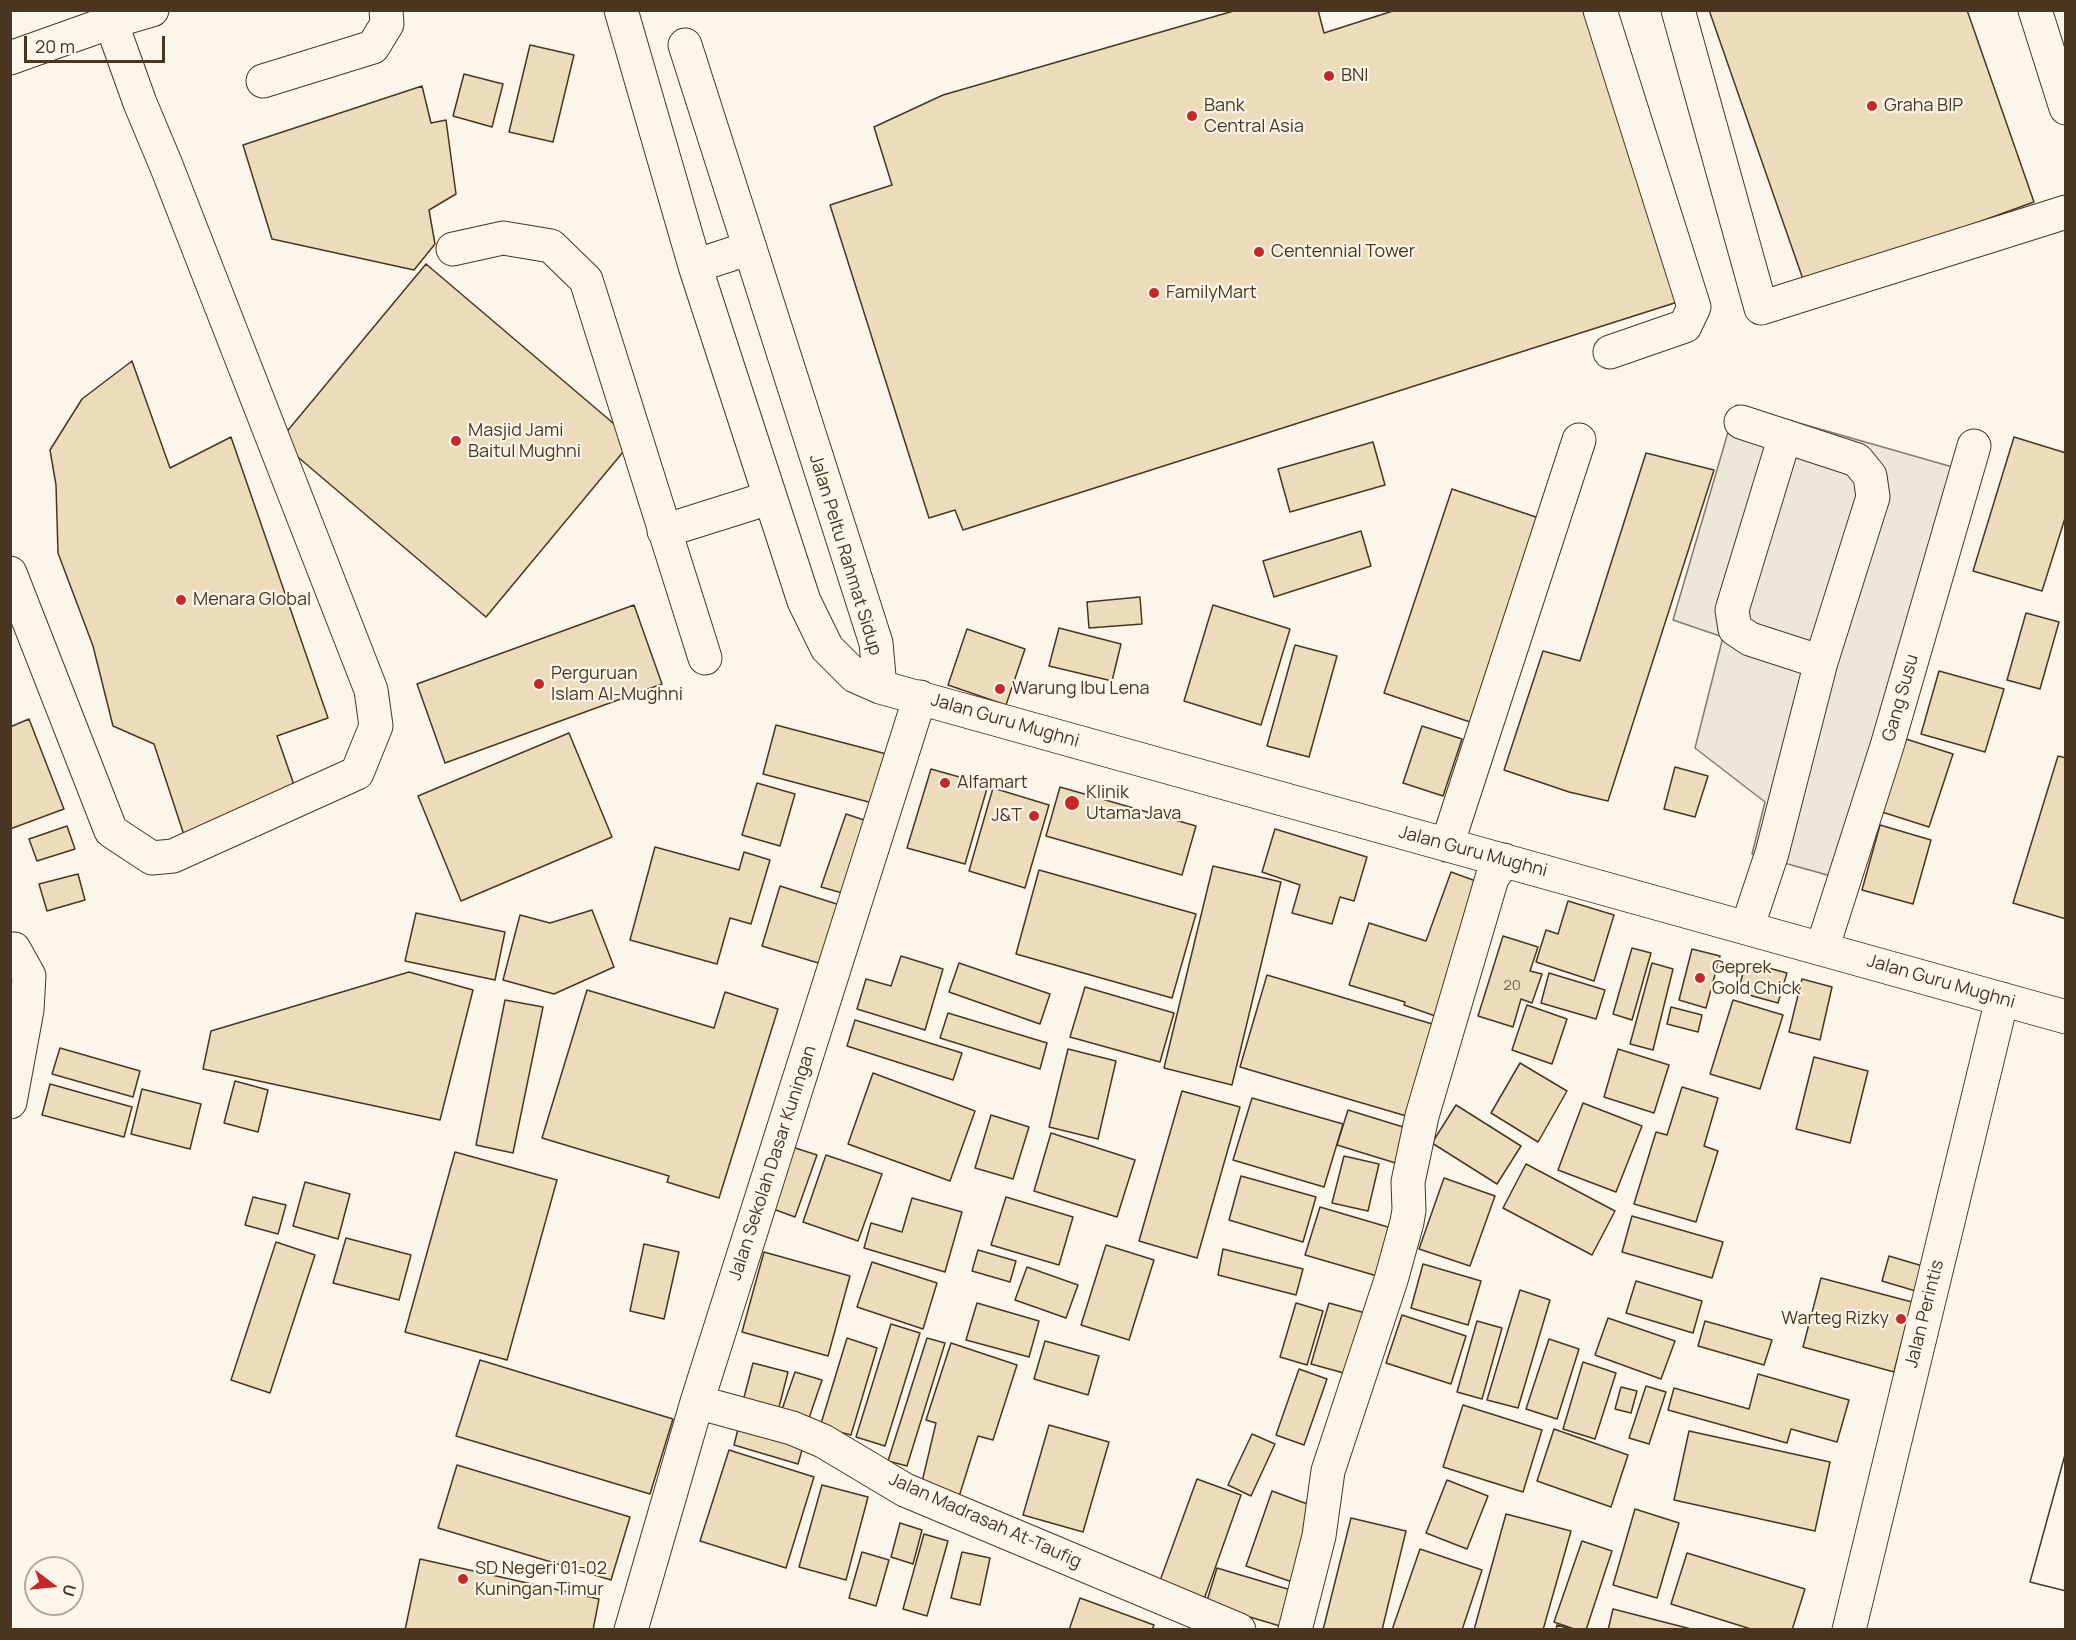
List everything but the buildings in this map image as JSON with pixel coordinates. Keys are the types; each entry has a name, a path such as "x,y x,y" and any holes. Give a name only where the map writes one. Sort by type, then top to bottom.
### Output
{"main road":[{"path":"10,58 152,10"},
{"path":"263,81 373,47 387,24 386,10"},
{"name":"Jalan Peltu Rahmat Sidup","path":"621,10 694,266 804,601 827,648 855,676 880,687 876,643 685,45"},
{"path":"1600,10 1694,307 1685,326 1610,352"},
{"path":"1678,10 1761,308 2066,212"},
{"path":"2035,10 2066,108"},
{"path":"10,573 111,831 152,858 173,856 357,773 376,726 371,690 140,103 111,22"},
{"path":"453,249 503,238 551,246 586,280 705,658"},
{"path":"694,266 750,248"},
{"path":"1741,422 1857,460 1870,476 1873,497 1821,662 1772,853 1747,928"},
{"path":"1785,436 1732,610 1736,628 1750,639 1821,662"},
{"path":"1447,844 1579,440"},
{"name":"Gang Susu","path":"1822,949 1887,746 1974,446"},
{"path":"664,531 769,498"},
{"name":"Jalan Guru Mughni","path":"880,687 2066,1017"},
{"name":"Jalan Sekolah Dasar Kuningan","path":"632,1629 697,1402 920,698"},
{"path":"1296,1629 1319,1536 1328,1471 1391,1280 1407,1222 1408,1182 1422,1116 1492,878 1504,860"},
{"path":"10,1102 27,1010 28,976 12,949"},
{"name":"Jalan Perintis","path":"1849,1629 2002,999"},
{"name":"Jalan Madrasah At-Taufig","path":"697,1402 802,1432 823,1441 905,1490 1239,1629"}],"shaded area":[{"path":"1736,405 1956,468 1838,878 1752,854 1765,802 1695,748 1723,637 1673,620"}],"place":[{"name":"BNI","path":"1329,76"},
{"name":"Graha BIP","path":"1872,106"},
{"name":"Bank Central Asia","path":"1192,116"},
{"name":"Centennial Tower","path":"1259,252"},
{"name":"FamilyMart","path":"1154,293"},
{"name":"Masjid Jami Baitul Mughni","path":"456,441"},
{"name":"Menara Global","path":"181,600"},
{"name":"Perguruan Islam Al-Mughni","path":"539,684"},
{"name":"Warung Ibu Lena","path":"1000,689"},
{"name":"Alfamart","path":"945,783"},
{"name":"Klinik Utama Java","path":"1072,803"},
{"name":"J&T","path":"1034,816"},
{"name":"Geprek Gold Chick","path":"1700,978"},
{"name":"Warteg Rizky","path":"1901,1319"},
{"name":"SD Negeri 01-02 Kuningan Timur","path":"463,1579"}]}
